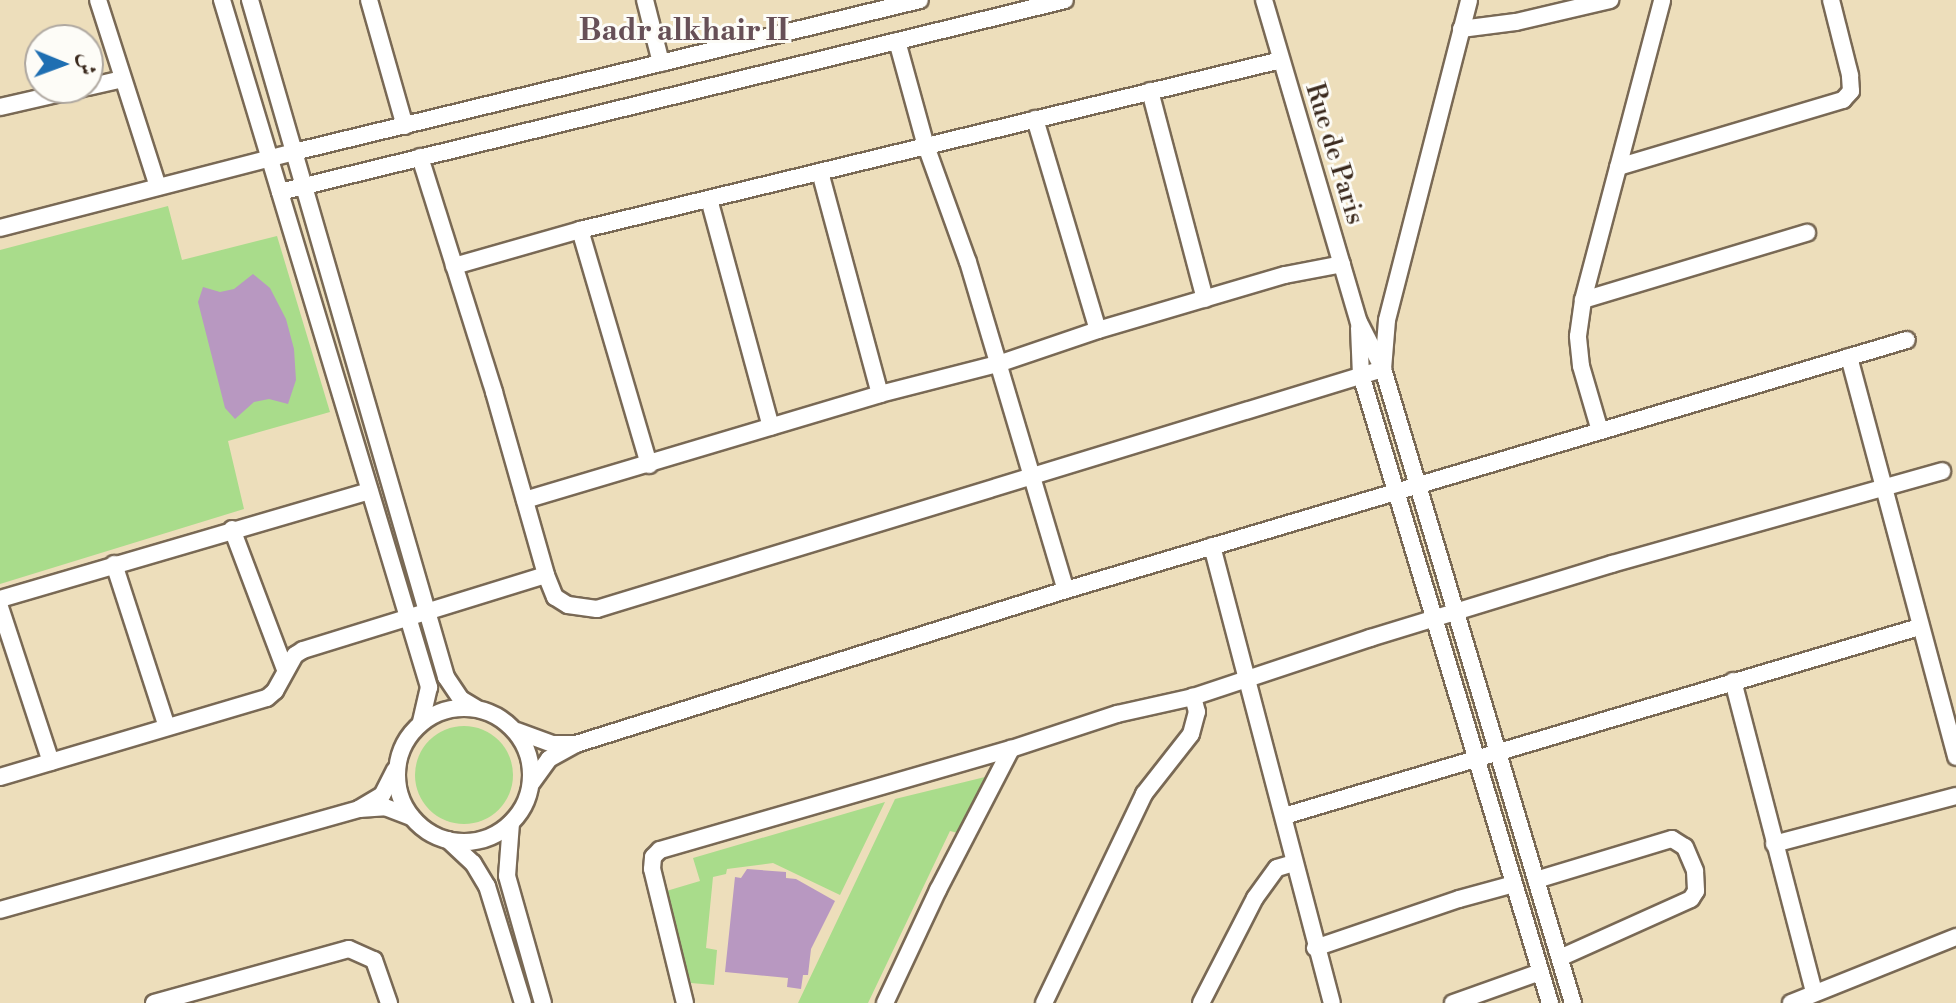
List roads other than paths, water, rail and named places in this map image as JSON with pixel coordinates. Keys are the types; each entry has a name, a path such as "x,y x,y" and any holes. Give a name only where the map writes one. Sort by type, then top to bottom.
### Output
{"street":[{"path":"98,0 158,187"},
{"path":"0,910 359,809 382,795 403,747 421,723 429,687 222,0"},
{"path":"250,0 446,677 461,699 497,716 514,729 552,744 576,744"},
{"path":"369,0 405,126"},
{"path":"645,0 661,63"},
{"path":"0,228 294,152 920,0"},
{"path":"280,192 1065,0"},
{"name":"Rue de Paris","path":"1264,0 1359,322"},
{"path":"1383,369 1387,320 1469,0"},
{"path":"1461,29 1516,22 1610,0"},
{"path":"1600,431 1581,366 1578,336 1583,300 1662,0"},
{"path":"1618,167 1843,100 1851,91 1850,75 1831,0"},
{"path":"897,41 926,146 968,262 1066,590"},
{"path":"454,266 580,230 1281,60"},
{"path":"104,83 122,79"},
{"path":"1150,91 1205,299"},
{"path":"0,107 24,101"},
{"path":"1035,119 1098,330"},
{"path":"420,157 546,575 555,597 568,605 597,609 1383,369"},
{"path":"820,172 880,394"},
{"path":"709,199 771,427"},
{"path":"580,230 649,465"},
{"path":"1583,300 1807,233"},
{"path":"525,500 880,394 998,364 1098,330 1285,275 1342,264"},
{"path":"1359,322 1383,369 1573,1003"},
{"path":"1359,322 1361,375 1550,1003"},
{"path":"448,840 482,840 511,823 524,805 531,783 549,759 576,744 1066,590 1907,340"},
{"path":"1849,357 1956,757"},
{"path":"685,1003 652,869 653,857 660,850 1011,749 1117,714 1193,697 1456,612 1942,471"},
{"path":"0,599 370,491"},
{"path":"232,529 285,669"},
{"path":"1212,546 1284,816 1315,948 1332,1003"},
{"path":"114,564 167,727"},
{"path":"0,777 267,698 275,691 285,669 303,650 428,614 546,575"},
{"path":"0,607 51,762"},
{"path":"1284,816 1919,627"},
{"path":"1733,681 1814,993"},
{"path":"1044,1003 1144,794 1191,734 1197,712 1193,697"},
{"path":"421,723 447,710 476,708"},
{"path":"514,729 528,755 531,783"},
{"path":"885,1003 938,890 1011,749"},
{"path":"399,761 400,794 417,823"},
{"path":"1774,844 1956,796"},
{"path":"359,809 397,810 448,840 473,863 487,886 523,1003"},
{"path":"511,823 507,876 543,1003"},
{"path":"1536,880 1672,839 1685,847 1695,871 1696,891 1691,899 1560,958"},
{"path":"1201,1003 1255,898 1277,868 1293,863"},
{"path":"1315,948 1459,899 1514,884"},
{"path":"1791,1003 1956,937"},
{"path":"154,1003 349,949 374,960 389,1003"},
{"path":"1453,1003 1540,972"}],"district":[{"name":"Badr alkhair II","path":"684,31"}]}
